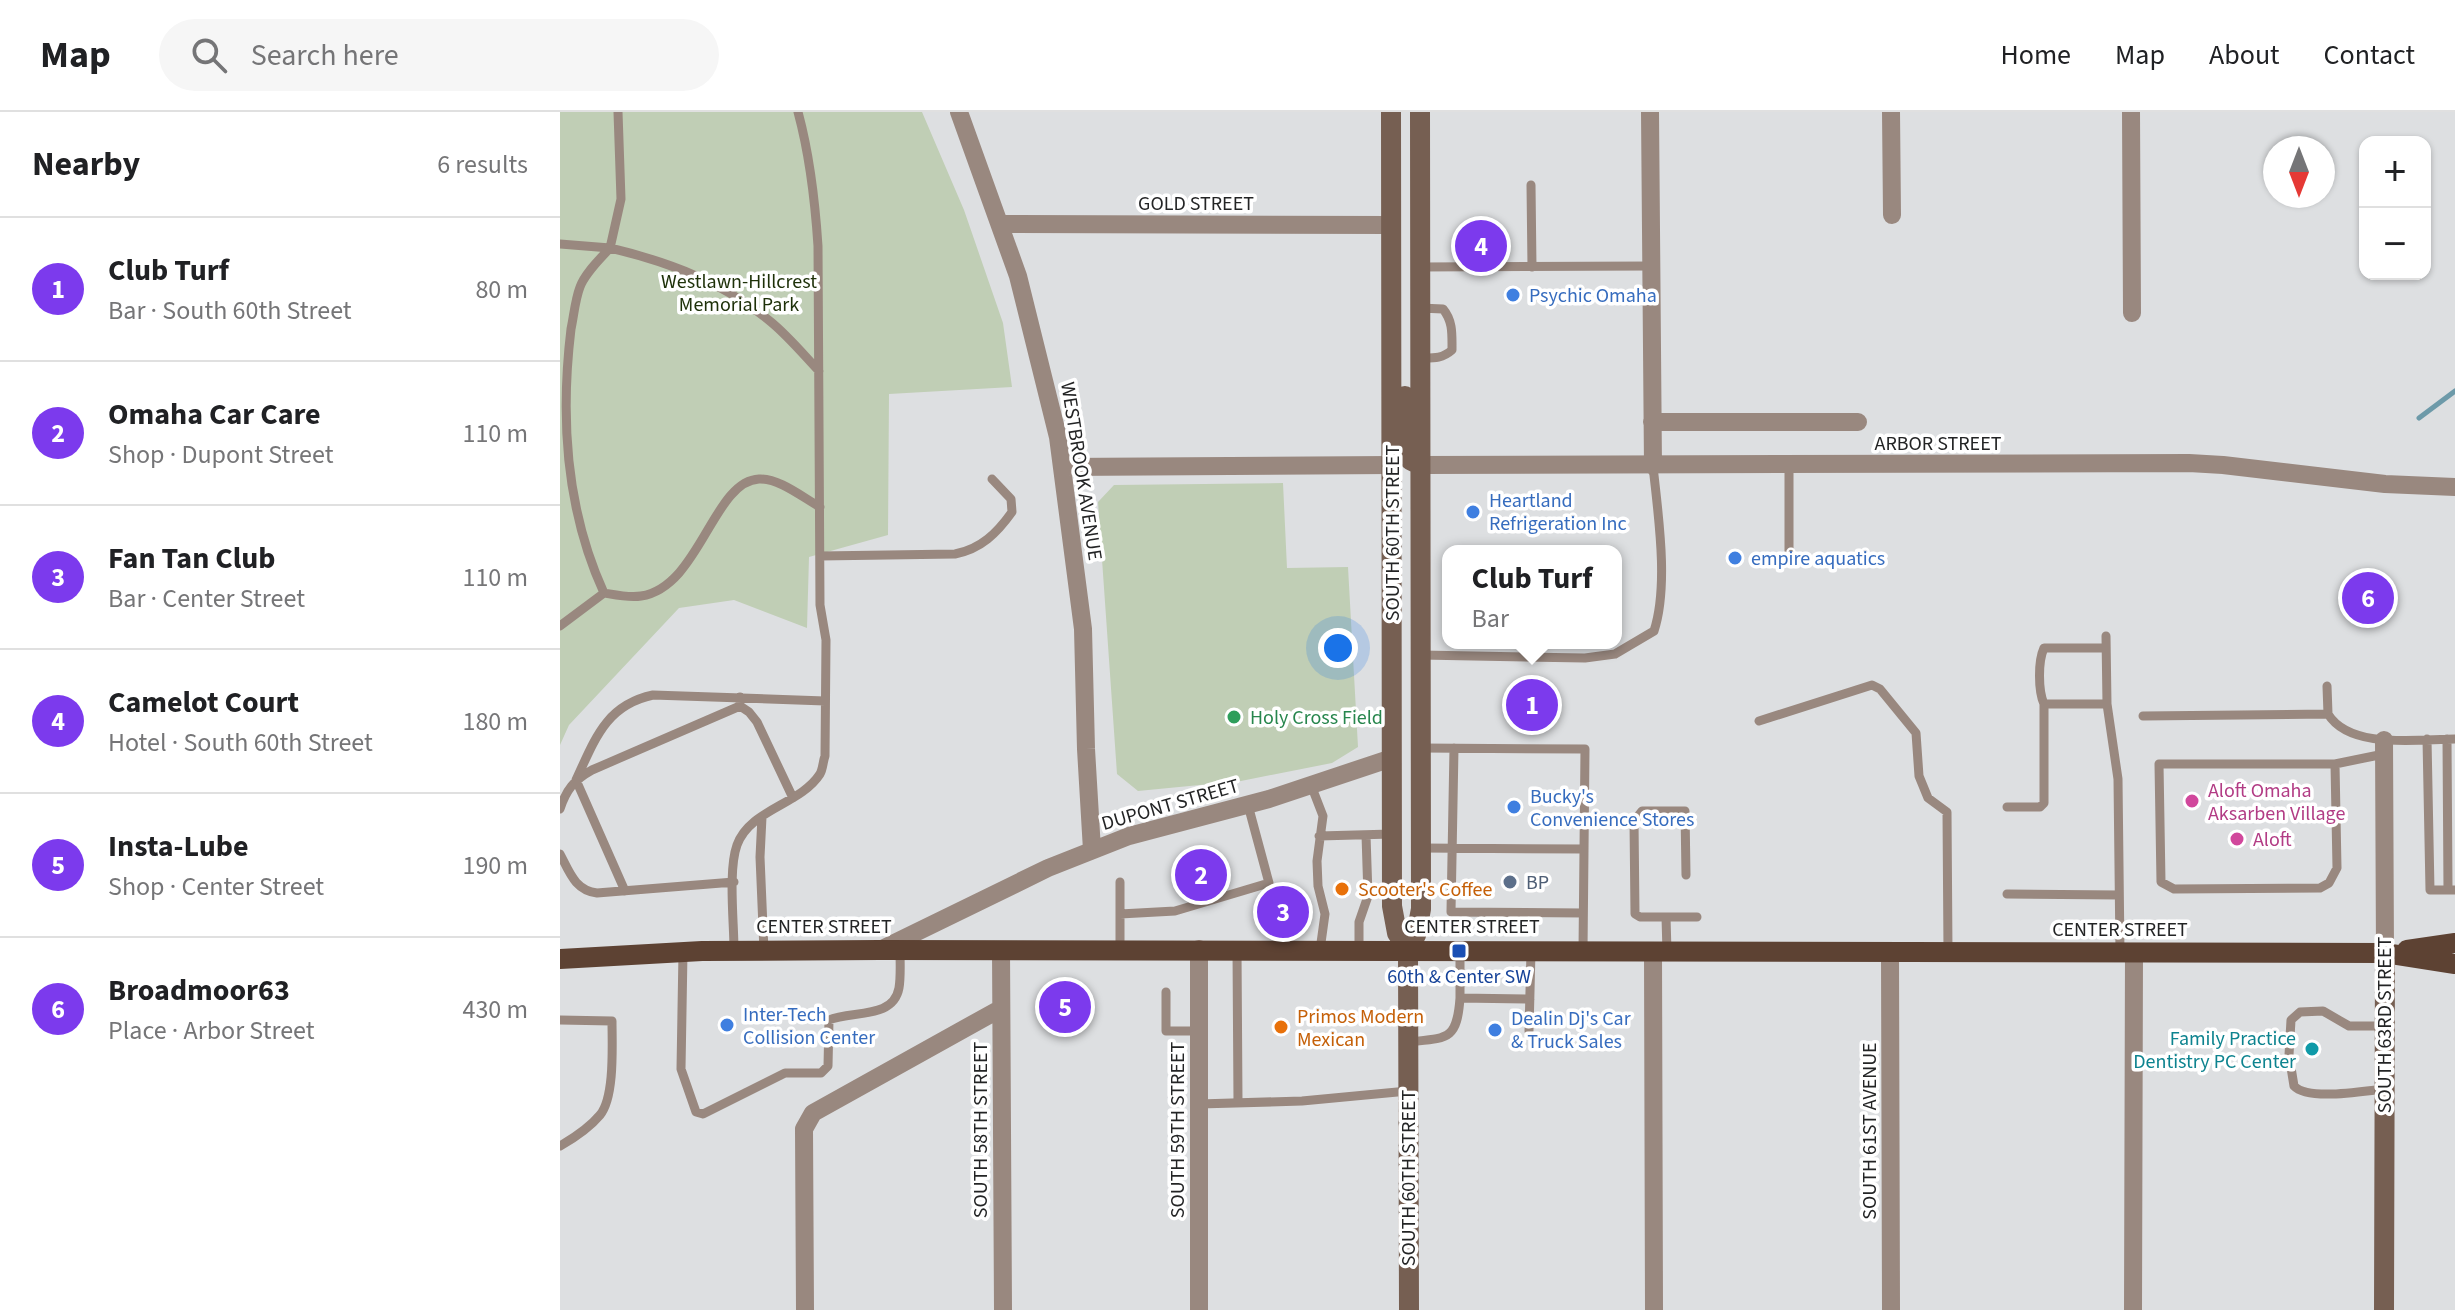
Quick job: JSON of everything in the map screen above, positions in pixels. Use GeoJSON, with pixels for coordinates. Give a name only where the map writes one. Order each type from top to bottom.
{"type":"FeatureCollection","features":[{"type":"Feature","properties":{"kind":"main road","name":"SOUTH 60TH STREET"},"geometry":{"type":"LineString","coordinates":[[1391,112],[1392,834],[1394,922],[1408,950]]}},
{"type":"Feature","properties":{"kind":"main road","name":"SOUTH 60TH STREET"},"geometry":{"type":"LineString","coordinates":[[1409,1310],[1408,950],[1420,922],[1421,848],[1420,112]]}},
{"type":"Feature","properties":{"kind":"main road"},"geometry":{"type":"LineString","coordinates":[[1391,348],[1404,367],[1406,453],[1410,460],[1420,465]]}},
{"type":"Feature","properties":{"kind":"main road"},"geometry":{"type":"LineString","coordinates":[[1391,465],[1400,471],[1409,492],[1410,571],[1420,591]]}},
{"type":"Feature","properties":{"kind":"main road","name":"CENTER STREET"},"geometry":{"type":"LineString","coordinates":[[560,959],[683,952],[890,950],[2385,953],[2455,943]]}},
{"type":"Feature","properties":{"kind":"main road","name":"CENTER STREET"},"geometry":{"type":"LineString","coordinates":[[2385,953],[2455,964]]}},
{"type":"Feature","properties":{"kind":"main road","name":"SOUTH 63RD STREET"},"geometry":{"type":"LineString","coordinates":[[2384,1310],[2385,953]]}},
{"type":"Feature","properties":{"kind":"street","name":"WESTBROOK AVENUE"},"geometry":{"type":"LineString","coordinates":[[959,112],[1001,224],[1037,345],[1063,467],[1083,629],[1092,850]]}},
{"type":"Feature","properties":{"kind":"street"},"geometry":{"type":"LineString","coordinates":[[1650,112],[1653,466]]}},
{"type":"Feature","properties":{"kind":"street"},"geometry":{"type":"LineString","coordinates":[[1891,112],[1892,215]]}},
{"type":"Feature","properties":{"kind":"street"},"geometry":{"type":"LineString","coordinates":[[2131,112],[2132,313]]}},
{"type":"Feature","properties":{"kind":"street","name":"GOLD STREET"},"geometry":{"type":"LineString","coordinates":[[1001,224],[1392,225]]}},
{"type":"Feature","properties":{"kind":"street"},"geometry":{"type":"LineString","coordinates":[[1652,422],[1858,422]]}},
{"type":"Feature","properties":{"kind":"street","name":"ARBOR STREET"},"geometry":{"type":"LineString","coordinates":[[1420,465],[2189,463],[2385,484],[2455,487]]}},
{"type":"Feature","properties":{"kind":"street"},"geometry":{"type":"LineString","coordinates":[[1063,467],[1391,465]]}},
{"type":"Feature","properties":{"kind":"street","name":"SOUTH 63RD STREET"},"geometry":{"type":"LineString","coordinates":[[2384,747],[2385,953]]}},
{"type":"Feature","properties":{"kind":"street","name":"DUPONT STREET"},"geometry":{"type":"LineString","coordinates":[[890,950],[1048,868],[1092,850],[1129,836],[1248,805],[1392,758]]}},
{"type":"Feature","properties":{"kind":"street","name":"SOUTH 59TH STREET"},"geometry":{"type":"LineString","coordinates":[[1199,949],[1199,1310]]}},
{"type":"Feature","properties":{"kind":"street","name":"SOUTH 58TH STREET"},"geometry":{"type":"LineString","coordinates":[[1001,950],[1003,1310]]}},
{"type":"Feature","properties":{"kind":"street"},"geometry":{"type":"LineString","coordinates":[[1654,1310],[1660,952]]}},
{"type":"Feature","properties":{"kind":"street","name":"SOUTH 61ST AVENUE"},"geometry":{"type":"LineString","coordinates":[[1890,952],[1891,1310]]}},
{"type":"Feature","properties":{"kind":"street"},"geometry":{"type":"LineString","coordinates":[[2127,953],[2133,1310]]}},
{"type":"Feature","properties":{"kind":"street"},"geometry":{"type":"LineString","coordinates":[[805,1310],[804,1129],[808,1119],[813,1113],[1000,1009]]}},
{"type":"Feature","properties":{"kind":"lane"},"geometry":{"type":"LineString","coordinates":[[604,593],[582,542],[572,501],[563,453],[561,410],[567,348],[580,285],[610,248],[621,199],[618,112]]}},
{"type":"Feature","properties":{"kind":"lane"},"geometry":{"type":"LineString","coordinates":[[734,951],[737,846],[745,830],[793,798],[820,773],[825,756],[826,640],[820,605],[815,200],[798,112]]}},
{"type":"Feature","properties":{"kind":"lane"},"geometry":{"type":"LineString","coordinates":[[1531,185],[1532,267]]}},
{"type":"Feature","properties":{"kind":"lane"},"geometry":{"type":"LineString","coordinates":[[560,244],[610,248],[671,264],[726,290],[773,324],[819,371]]}},
{"type":"Feature","properties":{"kind":"lane"},"geometry":{"type":"LineString","coordinates":[[1420,267],[1651,266]]}},
{"type":"Feature","properties":{"kind":"lane"},"geometry":{"type":"LineString","coordinates":[[1420,308],[1443,309],[1449,317],[1452,331],[1452,350],[1438,358],[1420,358]]}},
{"type":"Feature","properties":{"kind":"lane"},"geometry":{"type":"LineString","coordinates":[[1789,465],[1789,561]]}},
{"type":"Feature","properties":{"kind":"lane"},"geometry":{"type":"LineString","coordinates":[[1421,655],[1585,658],[1615,654],[1654,631],[1661,610],[1659,522],[1653,466]]}},
{"type":"Feature","properties":{"kind":"lane"},"geometry":{"type":"LineString","coordinates":[[820,556],[955,554],[969,551],[990,537],[1012,512],[1011,499],[992,479]]}},
{"type":"Feature","properties":{"kind":"lane"},"geometry":{"type":"LineString","coordinates":[[560,626],[604,593],[638,597],[651,594],[668,583],[692,556],[730,495],[748,481],[770,480],[820,507]]}},
{"type":"Feature","properties":{"kind":"lane"},"geometry":{"type":"LineString","coordinates":[[2106,636],[2107,704],[2118,779],[2119,895],[2127,953]]}},
{"type":"Feature","properties":{"kind":"lane"},"geometry":{"type":"LineString","coordinates":[[2007,807],[2040,807],[2044,803],[2041,655],[2044,648],[2106,648]]}},
{"type":"Feature","properties":{"kind":"lane"},"geometry":{"type":"LineString","coordinates":[[1759,721],[1872,685],[1880,689],[1916,733],[1919,776],[1928,798],[1947,812],[1948,952]]}},
{"type":"Feature","properties":{"kind":"lane"},"geometry":{"type":"LineString","coordinates":[[2327,686],[2328,714],[2338,726],[2384,747]]}},
{"type":"Feature","properties":{"kind":"lane"},"geometry":{"type":"LineString","coordinates":[[560,809],[564,794],[576,780],[611,715],[620,706],[635,699],[669,695],[740,702],[825,701]]}},
{"type":"Feature","properties":{"kind":"lane"},"geometry":{"type":"LineString","coordinates":[[576,780],[740,702]]}},
{"type":"Feature","properties":{"kind":"lane"},"geometry":{"type":"LineString","coordinates":[[740,702],[757,722],[793,798]]}},
{"type":"Feature","properties":{"kind":"lane"},"geometry":{"type":"LineString","coordinates":[[2044,704],[2107,704]]}},
{"type":"Feature","properties":{"kind":"lane"},"geometry":{"type":"LineString","coordinates":[[2143,716],[2328,714]]}},
{"type":"Feature","properties":{"kind":"lane"},"geometry":{"type":"LineString","coordinates":[[2335,764],[2337,868],[2329,883],[2320,888],[2174,889],[2161,882],[2159,764],[2335,764],[2384,747],[2427,739],[2451,739],[2452,890],[2430,890],[2427,739]]}},
{"type":"Feature","properties":{"kind":"lane"},"geometry":{"type":"LineString","coordinates":[[1421,748],[1585,749],[1583,951]]}},
{"type":"Feature","properties":{"kind":"lane"},"geometry":{"type":"LineString","coordinates":[[1454,748],[1451,912],[1583,913]]}},
{"type":"Feature","properties":{"kind":"lane"},"geometry":{"type":"LineString","coordinates":[[576,780],[625,891]]}},
{"type":"Feature","properties":{"kind":"lane"},"geometry":{"type":"LineString","coordinates":[[1311,785],[1323,816],[1319,836],[1318,886],[1325,914],[1320,950]]}},
{"type":"Feature","properties":{"kind":"lane"},"geometry":{"type":"LineString","coordinates":[[1120,914],[1175,911],[1269,883],[1248,805]]}},
{"type":"Feature","properties":{"kind":"lane"},"geometry":{"type":"LineString","coordinates":[[1686,875],[1685,811],[1642,811],[1634,821],[1635,914],[1640,917],[1697,917]]}},
{"type":"Feature","properties":{"kind":"lane"},"geometry":{"type":"LineString","coordinates":[[762,817],[760,857],[764,951]]}},
{"type":"Feature","properties":{"kind":"lane"},"geometry":{"type":"LineString","coordinates":[[1319,836],[1392,834]]}},
{"type":"Feature","properties":{"kind":"lane"},"geometry":{"type":"LineString","coordinates":[[1359,950],[1359,922],[1368,896],[1366,835]]}},
{"type":"Feature","properties":{"kind":"lane"},"geometry":{"type":"LineString","coordinates":[[1421,848],[1584,849]]}},
{"type":"Feature","properties":{"kind":"lane"},"geometry":{"type":"LineString","coordinates":[[560,854],[576,885],[586,891],[734,882]]}},
{"type":"Feature","properties":{"kind":"lane"},"geometry":{"type":"LineString","coordinates":[[1120,882],[1120,950]]}},
{"type":"Feature","properties":{"kind":"lane"},"geometry":{"type":"LineString","coordinates":[[2007,894],[2119,895]]}},
{"type":"Feature","properties":{"kind":"lane"},"geometry":{"type":"LineString","coordinates":[[1660,952],[1666,917]]}},
{"type":"Feature","properties":{"kind":"lane"},"geometry":{"type":"LineString","coordinates":[[1237,949],[1238,1102]]}},
{"type":"Feature","properties":{"kind":"lane"},"geometry":{"type":"LineString","coordinates":[[683,952],[681,1069],[696,1112],[703,1114],[785,1073],[821,1073],[828,1066],[829,1020],[878,1012],[895,999],[899,988],[890,950]]}},
{"type":"Feature","properties":{"kind":"lane"},"geometry":{"type":"LineString","coordinates":[[1408,1042],[1444,1039],[1453,1032],[1458,1021],[1460,998],[1460,950]]}},
{"type":"Feature","properties":{"kind":"lane"},"geometry":{"type":"LineString","coordinates":[[1529,1031],[1531,951]]}},
{"type":"Feature","properties":{"kind":"lane"},"geometry":{"type":"LineString","coordinates":[[1166,992],[1166,1031],[1199,1031]]}},
{"type":"Feature","properties":{"kind":"lane"},"geometry":{"type":"LineString","coordinates":[[1460,998],[1530,999]]}},
{"type":"Feature","properties":{"kind":"lane"},"geometry":{"type":"LineString","coordinates":[[2384,1026],[2356,1027],[2326,1012],[2302,1012],[2295,1014],[2291,1020],[2289,1043],[2291,1074],[2298,1090],[2317,1094],[2384,1089]]}},
{"type":"Feature","properties":{"kind":"lane"},"geometry":{"type":"LineString","coordinates":[[560,1020],[612,1021],[613,1058],[602,1113],[560,1146]]}},
{"type":"Feature","properties":{"kind":"lane"},"geometry":{"type":"LineString","coordinates":[[1199,1104],[1332,1099],[1408,1091]]}},
{"type":"Feature","properties":{"kind":"green space","name":"Westlawn-Hillcrest Memorial Park"},"geometry":{"type":"Polygon","coordinates":[[[560,112],[922,112],[964,210],[1003,323],[1012,387],[889,394],[888,535],[809,557],[807,628],[734,600],[679,608],[569,725],[560,745],[560,112]]]}},
{"type":"Feature","properties":{"kind":"green space"},"geometry":{"type":"Polygon","coordinates":[[[1283,483],[1287,568],[1348,567],[1358,747],[1332,763],[1241,781],[1138,791],[1117,774],[1098,502],[1114,485],[1283,483]]]}},
{"type":"Feature","properties":{"kind":"waterway"},"geometry":{"type":"LineString","coordinates":[[2419,418],[2455,391]]}},
{"type":"Feature","properties":{"kind":"place","name":"Camelot Court"},"geometry":{"type":"Point","coordinates":[1481,246]}},
{"type":"Feature","properties":{"kind":"place","name":"Psychic Omaha"},"geometry":{"type":"Point","coordinates":[1513,295]}},
{"type":"Feature","properties":{"kind":"place","name":"Heartland Refrigeration Inc"},"geometry":{"type":"Point","coordinates":[1473,512]}},
{"type":"Feature","properties":{"kind":"place","name":"empire aquatics"},"geometry":{"type":"Point","coordinates":[1735,558]}},
{"type":"Feature","properties":{"kind":"place","name":"Broadmoor63"},"geometry":{"type":"Point","coordinates":[2368,598]}},
{"type":"Feature","properties":{"kind":"place","name":"Club Turf"},"geometry":{"type":"Point","coordinates":[1532,705]}},
{"type":"Feature","properties":{"kind":"place","name":"Holy Cross Field"},"geometry":{"type":"Point","coordinates":[1234,717]}},
{"type":"Feature","properties":{"kind":"place","name":"Aloft Omaha Aksarben Village"},"geometry":{"type":"Point","coordinates":[2192,801]}},
{"type":"Feature","properties":{"kind":"place","name":"Bucky's Convenience Stores"},"geometry":{"type":"Point","coordinates":[1514,807]}},
{"type":"Feature","properties":{"kind":"place","name":"Aloft"},"geometry":{"type":"Point","coordinates":[2237,839]}},
{"type":"Feature","properties":{"kind":"place","name":"Omaha Car Care"},"geometry":{"type":"Point","coordinates":[1201,875]}},
{"type":"Feature","properties":{"kind":"place","name":"BP"},"geometry":{"type":"Point","coordinates":[1510,882]}},
{"type":"Feature","properties":{"kind":"place","name":"Scooter's Coffee"},"geometry":{"type":"Point","coordinates":[1342,889]}},
{"type":"Feature","properties":{"kind":"place","name":"Fan Tan Club"},"geometry":{"type":"Point","coordinates":[1283,912]}},
{"type":"Feature","properties":{"kind":"place","name":"60th & Center SW"},"geometry":{"type":"Point","coordinates":[1459,951]}},
{"type":"Feature","properties":{"kind":"place","name":"Insta-Lube"},"geometry":{"type":"Point","coordinates":[1065,1007]}},
{"type":"Feature","properties":{"kind":"place","name":"Inter-Tech Collision Center"},"geometry":{"type":"Point","coordinates":[727,1025]}},
{"type":"Feature","properties":{"kind":"place","name":"Primos Modern Mexican"},"geometry":{"type":"Point","coordinates":[1281,1027]}},
{"type":"Feature","properties":{"kind":"place","name":"Dealin Dj's Car & Truck Sales"},"geometry":{"type":"Point","coordinates":[1495,1030]}},
{"type":"Feature","properties":{"kind":"place","name":"Family Practice Dentistry PC Center"},"geometry":{"type":"Point","coordinates":[2312,1049]}}]}
